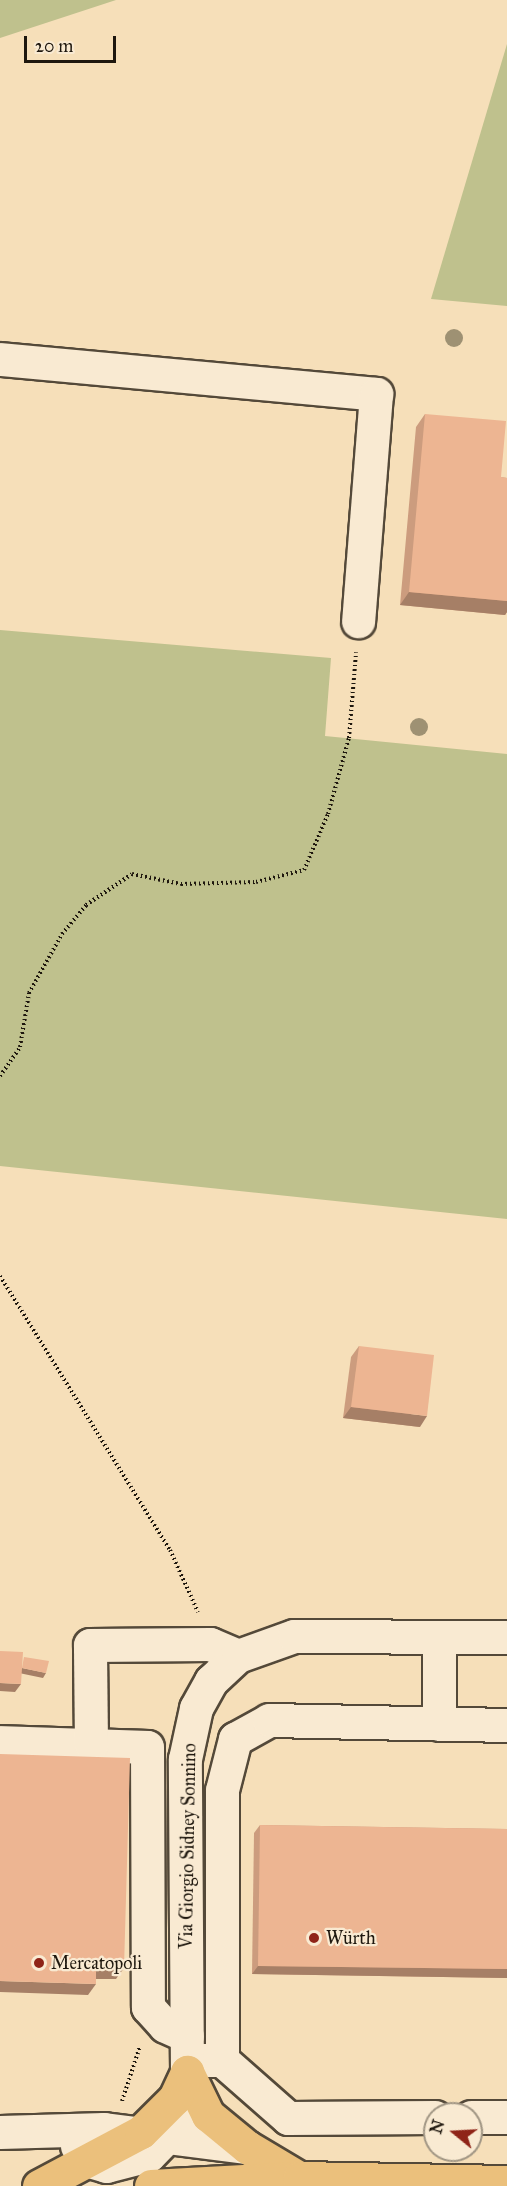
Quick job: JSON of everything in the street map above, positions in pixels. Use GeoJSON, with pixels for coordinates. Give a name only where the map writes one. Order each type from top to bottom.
{"type":"FeatureCollection","features":[{"type":"Feature","properties":{"kind":"main road"},"geometry":{"type":"LineString","coordinates":[[39,2186],[89,2161],[156,2134],[175,2098],[188,2064]]}},
{"type":"Feature","properties":{"kind":"main road"},"geometry":{"type":"LineString","coordinates":[[188,2064],[208,2115],[246,2147],[299,2178]]}},
{"type":"Feature","properties":{"kind":"main road"},"geometry":{"type":"LineString","coordinates":[[151,2186],[299,2178],[507,2182]]}},
{"type":"Feature","properties":{"kind":"street"},"geometry":{"type":"LineString","coordinates":[[0,359],[376,394],[358,621]]}},
{"type":"Feature","properties":{"kind":"street","name":"Via Giorgio Sidney Sonnino"},"geometry":{"type":"LineString","coordinates":[[188,2064],[185,1759],[196,1708],[224,1650],[294,1636],[507,1637]]}},
{"type":"Feature","properties":{"kind":"street"},"geometry":{"type":"LineString","coordinates":[[439,1637],[439,1724]]}},
{"type":"Feature","properties":{"kind":"street"},"geometry":{"type":"LineString","coordinates":[[90,1745],[90,1645],[224,1650]]}},
{"type":"Feature","properties":{"kind":"street"},"geometry":{"type":"LineString","coordinates":[[222,2060],[222,1790],[235,1739],[269,1720],[507,1725]]}},
{"type":"Feature","properties":{"kind":"street"},"geometry":{"type":"LineString","coordinates":[[0,1742],[147,1747],[148,2007],[165,2026],[188,2064],[222,2060],[288,2118],[423,2117]]}},
{"type":"Feature","properties":{"kind":"street"},"geometry":{"type":"LineString","coordinates":[[483,2117],[507,2117]]}},
{"type":"Feature","properties":{"kind":"street"},"geometry":{"type":"LineString","coordinates":[[64,2127],[89,2161]]}},
{"type":"Feature","properties":{"kind":"street"},"geometry":{"type":"LineString","coordinates":[[0,2132],[36,2133],[64,2127],[156,2134],[246,2147]]}},
{"type":"Feature","properties":{"kind":"path"},"geometry":{"type":"LineString","coordinates":[[0,1076],[20,1047],[29,993],[62,934],[96,898],[132,874],[181,884],[256,882],[304,870],[328,814],[349,738],[358,621]]}},
{"type":"Feature","properties":{"kind":"path"},"geometry":{"type":"LineString","coordinates":[[0,1276],[170,1550],[224,1650]]}},
{"type":"Feature","properties":{"kind":"path"},"geometry":{"type":"LineString","coordinates":[[122,2101],[148,2007]]}},
{"type":"Feature","properties":{"kind":"green space"},"geometry":{"type":"Polygon","coordinates":[[[0,0],[116,0],[0,38],[0,0]]]}},
{"type":"Feature","properties":{"kind":"green space"},"geometry":{"type":"Polygon","coordinates":[[[507,44],[507,306],[431,299],[507,44]]]}},
{"type":"Feature","properties":{"kind":"green space"},"geometry":{"type":"Polygon","coordinates":[[[0,630],[331,658],[325,736],[507,754],[507,1219],[0,1166],[0,630]]]}},
{"type":"Feature","properties":{"kind":"building"},"geometry":{"type":"Polygon","coordinates":[[[425,414],[506,421],[501,477],[507,478],[507,601],[409,592],[425,414]]]}},
{"type":"Feature","properties":{"kind":"building"},"geometry":{"type":"Polygon","coordinates":[[[359,1346],[434,1355],[427,1416],[351,1407],[359,1346]]]}},
{"type":"Feature","properties":{"kind":"building"},"geometry":{"type":"Polygon","coordinates":[[[0,1651],[23,1652],[21,1684],[0,1683],[0,1651]]]}},
{"type":"Feature","properties":{"kind":"building"},"geometry":{"type":"Polygon","coordinates":[[[24,1657],[49,1661],[46,1673],[22,1668],[24,1657]]]}},
{"type":"Feature","properties":{"kind":"building"},"geometry":{"type":"Polygon","coordinates":[[[0,1754],[130,1758],[124,1968],[96,1968],[96,1984],[0,1981],[0,1754]]]}},
{"type":"Feature","properties":{"kind":"building"},"geometry":{"type":"Polygon","coordinates":[[[260,1825],[507,1829],[507,1969],[258,1966],[260,1825]]]}},
{"type":"Feature","properties":{"kind":"place","name":"Würth"},"geometry":{"type":"Point","coordinates":[314,1938]}},
{"type":"Feature","properties":{"kind":"place","name":"Mercatopoli"},"geometry":{"type":"Point","coordinates":[39,1963]}}]}
